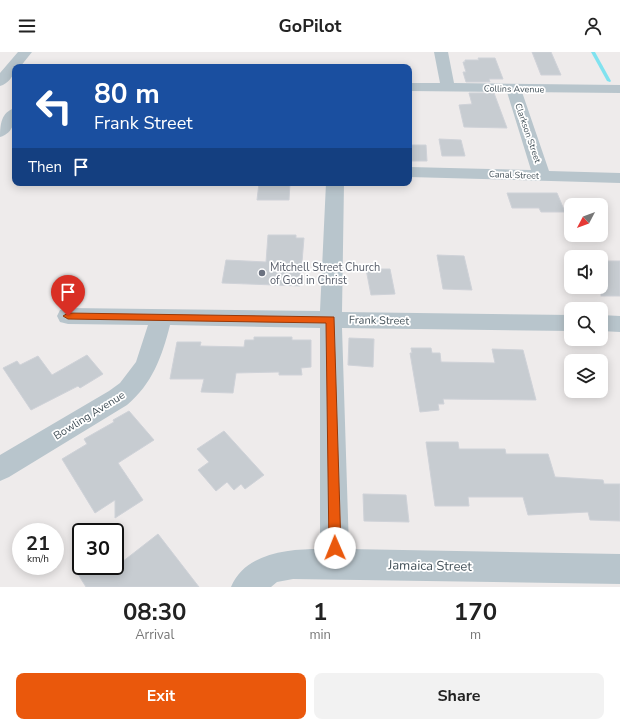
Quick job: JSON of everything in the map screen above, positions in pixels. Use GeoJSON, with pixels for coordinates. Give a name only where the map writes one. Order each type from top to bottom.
{"type":"FeatureCollection","features":[{"type":"Feature","properties":{"kind":"street"},"geometry":{"type":"LineString","coordinates":[[15,64],[25,52]]}},
{"type":"Feature","properties":{"kind":"street"},"geometry":{"type":"LineString","coordinates":[[441,52],[448,88]]}},
{"type":"Feature","properties":{"kind":"street"},"geometry":{"type":"LineString","coordinates":[[0,82],[12,68]]}},
{"type":"Feature","properties":{"kind":"street"},"geometry":{"type":"LineString","coordinates":[[0,82],[12,83]]}},
{"type":"Feature","properties":{"kind":"street","name":"Collins Avenue"},"geometry":{"type":"LineString","coordinates":[[412,87],[620,89]]}},
{"type":"Feature","properties":{"kind":"street","name":"Clarkson Street"},"geometry":{"type":"LineString","coordinates":[[513,89],[542,176]]}},
{"type":"Feature","properties":{"kind":"street"},"geometry":{"type":"LineString","coordinates":[[0,132],[12,117]]}},
{"type":"Feature","properties":{"kind":"street","name":"Canal Street"},"geometry":{"type":"LineString","coordinates":[[412,172],[620,178]]}},
{"type":"Feature","properties":{"kind":"street"},"geometry":{"type":"LineString","coordinates":[[335,186],[331,320],[335,564]]}},
{"type":"Feature","properties":{"kind":"street","name":"Frank Street"},"geometry":{"type":"LineString","coordinates":[[68,316],[564,323]]}},
{"type":"Feature","properties":{"kind":"street","name":"Bowling Avenue"},"geometry":{"type":"LineString","coordinates":[[0,468],[118,398],[132,388],[150,359],[161,317]]}},
{"type":"Feature","properties":{"kind":"street"},"geometry":{"type":"LineString","coordinates":[[608,323],[620,324]]}},
{"type":"Feature","properties":{"kind":"street","name":"Jamaica Street"},"geometry":{"type":"LineString","coordinates":[[246,587],[270,569],[294,564],[620,569]]}},
{"type":"Feature","properties":{"kind":"building"},"geometry":{"type":"Polygon","coordinates":[[[532,52],[551,52],[561,75],[541,75],[532,52]]]}},
{"type":"Feature","properties":{"kind":"building"},"geometry":{"type":"Polygon","coordinates":[[[478,58],[495,58],[503,79],[489,79],[490,82],[466,82],[463,72],[466,72],[463,62],[465,62],[465,60],[479,60],[478,58]]]}},
{"type":"Feature","properties":{"kind":"building"},"geometry":{"type":"Polygon","coordinates":[[[469,93],[494,93],[507,128],[464,127],[459,105],[472,104],[469,93]]]}},
{"type":"Feature","properties":{"kind":"building"},"geometry":{"type":"Polygon","coordinates":[[[439,139],[461,140],[465,156],[442,156],[439,139]]]}},
{"type":"Feature","properties":{"kind":"building"},"geometry":{"type":"Polygon","coordinates":[[[412,145],[426,145],[427,161],[412,161],[412,145]]]}},
{"type":"Feature","properties":{"kind":"building"},"geometry":{"type":"Polygon","coordinates":[[[259,186],[290,186],[289,200],[257,200],[259,186]]]}},
{"type":"Feature","properties":{"kind":"building"},"geometry":{"type":"Polygon","coordinates":[[[507,193],[557,193],[564,212],[541,212],[539,208],[512,208],[507,193]]]}},
{"type":"Feature","properties":{"kind":"building","name":"Mitchell Street Church of God in Christ"},"geometry":{"type":"Polygon","coordinates":[[[268,235],[296,235],[296,238],[304,238],[300,286],[222,283],[226,260],[266,262],[268,235]]]}},
{"type":"Feature","properties":{"kind":"building"},"geometry":{"type":"Polygon","coordinates":[[[437,255],[464,256],[472,290],[443,289],[437,255]]]}},
{"type":"Feature","properties":{"kind":"building"},"geometry":{"type":"Polygon","coordinates":[[[608,261],[620,261],[620,296],[601,296],[601,294],[608,294],[608,261]]]}},
{"type":"Feature","properties":{"kind":"building"},"geometry":{"type":"Polygon","coordinates":[[[366,269],[390,269],[395,294],[371,295],[366,269]]]}},
{"type":"Feature","properties":{"kind":"building"},"geometry":{"type":"Polygon","coordinates":[[[254,337],[292,337],[292,340],[311,340],[311,367],[301,368],[302,375],[279,375],[279,372],[236,373],[233,393],[201,392],[204,379],[170,379],[177,342],[201,342],[200,346],[244,347],[245,340],[254,340],[254,337]]]}},
{"type":"Feature","properties":{"kind":"building"},"geometry":{"type":"Polygon","coordinates":[[[349,338],[374,339],[373,367],[348,365],[349,338]]]}},
{"type":"Feature","properties":{"kind":"building"},"geometry":{"type":"Polygon","coordinates":[[[411,348],[431,348],[432,353],[440,353],[441,362],[495,363],[492,349],[523,350],[536,400],[443,399],[444,404],[438,404],[439,410],[420,412],[410,353],[412,353],[411,348]]]}},
{"type":"Feature","properties":{"kind":"building"},"geometry":{"type":"Polygon","coordinates":[[[87,355],[103,374],[80,388],[78,386],[31,410],[3,368],[17,361],[20,365],[38,356],[52,375],[87,355]]]}},
{"type":"Feature","properties":{"kind":"building"},"geometry":{"type":"Polygon","coordinates":[[[129,411],[154,440],[118,463],[143,500],[115,518],[115,500],[95,513],[62,459],[87,444],[84,439],[114,422],[113,420],[129,411]]]}},
{"type":"Feature","properties":{"kind":"building"},"geometry":{"type":"Polygon","coordinates":[[[224,431],[264,475],[245,489],[241,484],[234,490],[227,482],[216,491],[198,470],[209,462],[197,449],[224,431]]]}},
{"type":"Feature","properties":{"kind":"building"},"geometry":{"type":"Polygon","coordinates":[[[426,442],[458,442],[459,449],[505,449],[506,454],[548,454],[555,477],[603,480],[604,484],[620,484],[620,521],[590,520],[588,512],[528,515],[523,497],[468,497],[469,506],[435,506],[426,442]]]}},
{"type":"Feature","properties":{"kind":"building"},"geometry":{"type":"Polygon","coordinates":[[[363,494],[406,495],[409,522],[364,521],[363,494]]]}},
{"type":"Feature","properties":{"kind":"building"},"geometry":{"type":"Polygon","coordinates":[[[158,534],[199,587],[86,587],[79,575],[124,575],[124,561],[158,534]]]}},
{"type":"Feature","properties":{"kind":"waterway"},"geometry":{"type":"LineString","coordinates":[[593,52],[609,81]]}},
{"type":"Feature","properties":{"kind":"place","name":"Mitchell Street Church of God in Christ"},"geometry":{"type":"Point","coordinates":[262,273]}},
{"type":"Feature","properties":{"kind":"route"},"geometry":{"type":"LineString","coordinates":[[68,316],[331,320],[335,548]]}}]}
